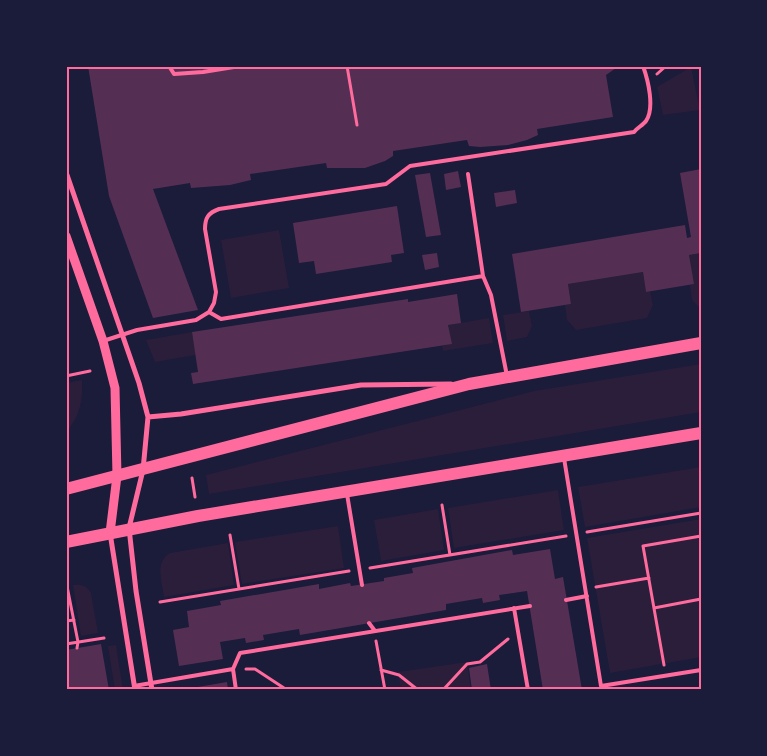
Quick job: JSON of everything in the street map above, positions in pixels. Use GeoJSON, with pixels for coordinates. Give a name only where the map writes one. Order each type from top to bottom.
{"type":"FeatureCollection","features":[{"type":"Feature","properties":{"kind":"main road"},"geometry":{"type":"LineString","coordinates":[[66,490],[469,384],[701,343]]}},
{"type":"Feature","properties":{"kind":"main road"},"geometry":{"type":"LineString","coordinates":[[66,542],[129,528],[701,433]]}},
{"type":"Feature","properties":{"kind":"street"},"geometry":{"type":"LineString","coordinates":[[66,172],[69,188],[140,383],[148,417],[143,470],[129,528],[136,591],[152,690]]}},
{"type":"Feature","properties":{"kind":"street"},"geometry":{"type":"LineString","coordinates":[[66,236],[103,341],[115,388],[118,476],[110,533],[134,688]]}},
{"type":"Feature","properties":{"kind":"street"},"geometry":{"type":"LineString","coordinates":[[148,417],[181,414],[361,385],[469,384]]}},
{"type":"Feature","properties":{"kind":"lane"},"geometry":{"type":"LineString","coordinates":[[169,66],[174,74],[203,72],[240,66]]}},
{"type":"Feature","properties":{"kind":"lane"},"geometry":{"type":"LineString","coordinates":[[103,341],[123,334],[196,320],[209,312],[214,303],[216,292],[205,229],[205,220],[210,213],[219,209],[386,184],[410,166],[634,132],[646,121],[650,109],[649,81],[644,66]]}},
{"type":"Feature","properties":{"kind":"lane"},"geometry":{"type":"LineString","coordinates":[[468,174],[483,276],[491,295],[507,376]]}},
{"type":"Feature","properties":{"kind":"lane"},"geometry":{"type":"LineString","coordinates":[[209,312],[221,318],[483,276]]}},
{"type":"Feature","properties":{"kind":"lane"},"geometry":{"type":"LineString","coordinates":[[564,456],[601,686],[701,670]]}},
{"type":"Feature","properties":{"kind":"lane"},"geometry":{"type":"LineString","coordinates":[[347,491],[362,585]]}},
{"type":"Feature","properties":{"kind":"lane"},"geometry":{"type":"LineString","coordinates":[[566,600],[587,596]]}},
{"type":"Feature","properties":{"kind":"lane"},"geometry":{"type":"LineString","coordinates":[[236,690],[233,669],[240,653],[530,606]]}},
{"type":"Feature","properties":{"kind":"lane"},"geometry":{"type":"LineString","coordinates":[[514,608],[528,690]]}},
{"type":"Feature","properties":{"kind":"lane"},"geometry":{"type":"LineString","coordinates":[[369,623],[375,631]]}},
{"type":"Feature","properties":{"kind":"lane"},"geometry":{"type":"LineString","coordinates":[[134,688],[151,683],[233,669]]}},
{"type":"Feature","properties":{"kind":"path"},"geometry":{"type":"LineString","coordinates":[[347,66],[357,125]]}},
{"type":"Feature","properties":{"kind":"path"},"geometry":{"type":"LineString","coordinates":[[66,376],[90,371]]}},
{"type":"Feature","properties":{"kind":"path"},"geometry":{"type":"LineString","coordinates":[[192,478],[195,497]]}},
{"type":"Feature","properties":{"kind":"path"},"geometry":{"type":"LineString","coordinates":[[442,505],[450,555]]}},
{"type":"Feature","properties":{"kind":"path"},"geometry":{"type":"LineString","coordinates":[[160,602],[701,513]]}},
{"type":"Feature","properties":{"kind":"path"},"geometry":{"type":"LineString","coordinates":[[230,535],[239,589]]}},
{"type":"Feature","properties":{"kind":"path"},"geometry":{"type":"LineString","coordinates":[[666,676],[643,546],[701,536]]}},
{"type":"Feature","properties":{"kind":"path"},"geometry":{"type":"LineString","coordinates":[[585,589],[649,578]]}},
{"type":"Feature","properties":{"kind":"path"},"geometry":{"type":"LineString","coordinates":[[66,581],[78,642],[77,648]]}},
{"type":"Feature","properties":{"kind":"path"},"geometry":{"type":"LineString","coordinates":[[654,608],[701,599]]}},
{"type":"Feature","properties":{"kind":"path"},"geometry":{"type":"LineString","coordinates":[[66,621],[74,620]]}},
{"type":"Feature","properties":{"kind":"path"},"geometry":{"type":"LineString","coordinates":[[443,690],[467,664],[480,662],[518,630]]}},
{"type":"Feature","properties":{"kind":"path"},"geometry":{"type":"LineString","coordinates":[[375,631],[384,690]]}},
{"type":"Feature","properties":{"kind":"path"},"geometry":{"type":"LineString","coordinates":[[66,644],[104,638]]}},
{"type":"Feature","properties":{"kind":"path"},"geometry":{"type":"LineString","coordinates":[[255,669],[287,690]]}},
{"type":"Feature","properties":{"kind":"path"},"geometry":{"type":"LineString","coordinates":[[381,670],[399,675],[418,690]]}},
{"type":"Feature","properties":{"kind":"shaded area"},"geometry":{"type":"Polygon","coordinates":[[[691,67],[700,110],[663,115],[657,87],[691,67]]]}},
{"type":"Feature","properties":{"kind":"shaded area"},"geometry":{"type":"Polygon","coordinates":[[[279,230],[289,288],[231,298],[221,240],[279,230]]]}},
{"type":"Feature","properties":{"kind":"shaded area"},"geometry":{"type":"Polygon","coordinates":[[[701,253],[701,309],[692,300],[690,285],[693,284],[689,255],[701,253]]]}},
{"type":"Feature","properties":{"kind":"shaded area"},"geometry":{"type":"Polygon","coordinates":[[[643,272],[646,292],[650,291],[653,305],[647,318],[576,330],[567,320],[565,305],[571,304],[568,284],[643,272]]]}},
{"type":"Feature","properties":{"kind":"shaded area"},"geometry":{"type":"Polygon","coordinates":[[[529,311],[532,326],[527,337],[507,341],[503,315],[529,311]]]}},
{"type":"Feature","properties":{"kind":"shaded area"},"geometry":{"type":"Polygon","coordinates":[[[489,318],[493,343],[443,351],[442,346],[451,344],[448,325],[489,318]]]}},
{"type":"Feature","properties":{"kind":"shaded area"},"geometry":{"type":"Polygon","coordinates":[[[192,332],[196,355],[155,362],[146,340],[192,332]]]}},
{"type":"Feature","properties":{"kind":"shaded area"},"geometry":{"type":"Polygon","coordinates":[[[701,364],[701,412],[209,494],[206,475],[534,391],[701,364]]]}},
{"type":"Feature","properties":{"kind":"shaded area"},"geometry":{"type":"Polygon","coordinates":[[[82,380],[80,408],[75,420],[66,432],[66,383],[82,380]]]}},
{"type":"Feature","properties":{"kind":"shaded area"},"geometry":{"type":"Polygon","coordinates":[[[701,467],[701,507],[585,527],[578,487],[701,467]]]}},
{"type":"Feature","properties":{"kind":"shaded area"},"geometry":{"type":"Polygon","coordinates":[[[558,490],[564,530],[454,548],[448,508],[558,490]]]}},
{"type":"Feature","properties":{"kind":"shaded area"},"geometry":{"type":"Polygon","coordinates":[[[438,509],[444,550],[381,561],[374,520],[438,509]]]}},
{"type":"Feature","properties":{"kind":"shaded area"},"geometry":{"type":"Polygon","coordinates":[[[701,519],[701,657],[610,673],[587,538],[701,519]]]}},
{"type":"Feature","properties":{"kind":"shaded area"},"geometry":{"type":"Polygon","coordinates":[[[338,526],[344,568],[242,584],[235,542],[338,526]]]}},
{"type":"Feature","properties":{"kind":"shaded area"},"geometry":{"type":"Polygon","coordinates":[[[228,543],[234,585],[164,597],[160,573],[165,557],[170,553],[228,543]]]}},
{"type":"Feature","properties":{"kind":"shaded area"},"geometry":{"type":"Polygon","coordinates":[[[73,585],[84,586],[91,593],[98,633],[81,636],[73,585]]]}},
{"type":"Feature","properties":{"kind":"shaded area"},"geometry":{"type":"Polygon","coordinates":[[[116,645],[123,690],[115,690],[108,646],[116,645]]]}},
{"type":"Feature","properties":{"kind":"shaded area"},"geometry":{"type":"Polygon","coordinates":[[[467,662],[471,690],[401,690],[398,672],[467,662]]]}},
{"type":"Feature","properties":{"kind":"building"},"geometry":{"type":"Polygon","coordinates":[[[88,66],[619,66],[606,75],[613,117],[537,129],[538,135],[527,140],[508,145],[480,147],[469,146],[467,140],[393,151],[393,156],[385,161],[365,168],[327,168],[326,163],[250,174],[251,180],[230,185],[191,188],[190,183],[153,189],[198,310],[153,318],[109,196],[88,66]]]}},
{"type":"Feature","properties":{"kind":"building"},"geometry":{"type":"Polygon","coordinates":[[[701,169],[701,253],[689,255],[694,284],[646,292],[643,272],[568,284],[571,304],[521,312],[512,254],[685,225],[687,238],[691,237],[680,173],[701,169]]]}},
{"type":"Feature","properties":{"kind":"building"},"geometry":{"type":"Polygon","coordinates":[[[458,171],[461,187],[446,190],[444,174],[458,171]]]}},
{"type":"Feature","properties":{"kind":"building"},"geometry":{"type":"Polygon","coordinates":[[[430,173],[441,235],[426,237],[415,175],[430,173]]]}},
{"type":"Feature","properties":{"kind":"building"},"geometry":{"type":"Polygon","coordinates":[[[515,190],[517,203],[496,207],[494,193],[515,190]]]}},
{"type":"Feature","properties":{"kind":"building"},"geometry":{"type":"Polygon","coordinates":[[[397,206],[404,253],[391,255],[392,262],[316,274],[314,261],[299,263],[293,223],[397,206]]]}},
{"type":"Feature","properties":{"kind":"building"},"geometry":{"type":"Polygon","coordinates":[[[437,253],[439,267],[425,270],[422,255],[437,253]]]}},
{"type":"Feature","properties":{"kind":"building"},"geometry":{"type":"Polygon","coordinates":[[[457,294],[461,323],[448,325],[452,344],[193,384],[191,373],[198,372],[192,332],[408,299],[408,302],[457,294]]]}},
{"type":"Feature","properties":{"kind":"building"},"geometry":{"type":"Polygon","coordinates":[[[550,549],[555,579],[563,577],[582,690],[543,690],[527,591],[499,595],[500,600],[483,603],[482,598],[446,604],[446,610],[300,635],[299,629],[263,635],[264,640],[246,643],[245,638],[220,642],[223,659],[179,666],[173,630],[189,627],[187,611],[221,605],[220,601],[319,584],[319,589],[350,583],[351,586],[384,581],[384,578],[413,573],[412,568],[512,550],[513,555],[550,549]]]}},
{"type":"Feature","properties":{"kind":"building"},"geometry":{"type":"Polygon","coordinates":[[[101,644],[109,690],[66,690],[66,650],[101,644]]]}},
{"type":"Feature","properties":{"kind":"building"},"geometry":{"type":"Polygon","coordinates":[[[487,664],[491,690],[472,690],[469,668],[487,664]]]}},
{"type":"Feature","properties":{"kind":"building"},"geometry":{"type":"Polygon","coordinates":[[[227,682],[228,690],[186,690],[186,689],[227,682]]]}}]}
